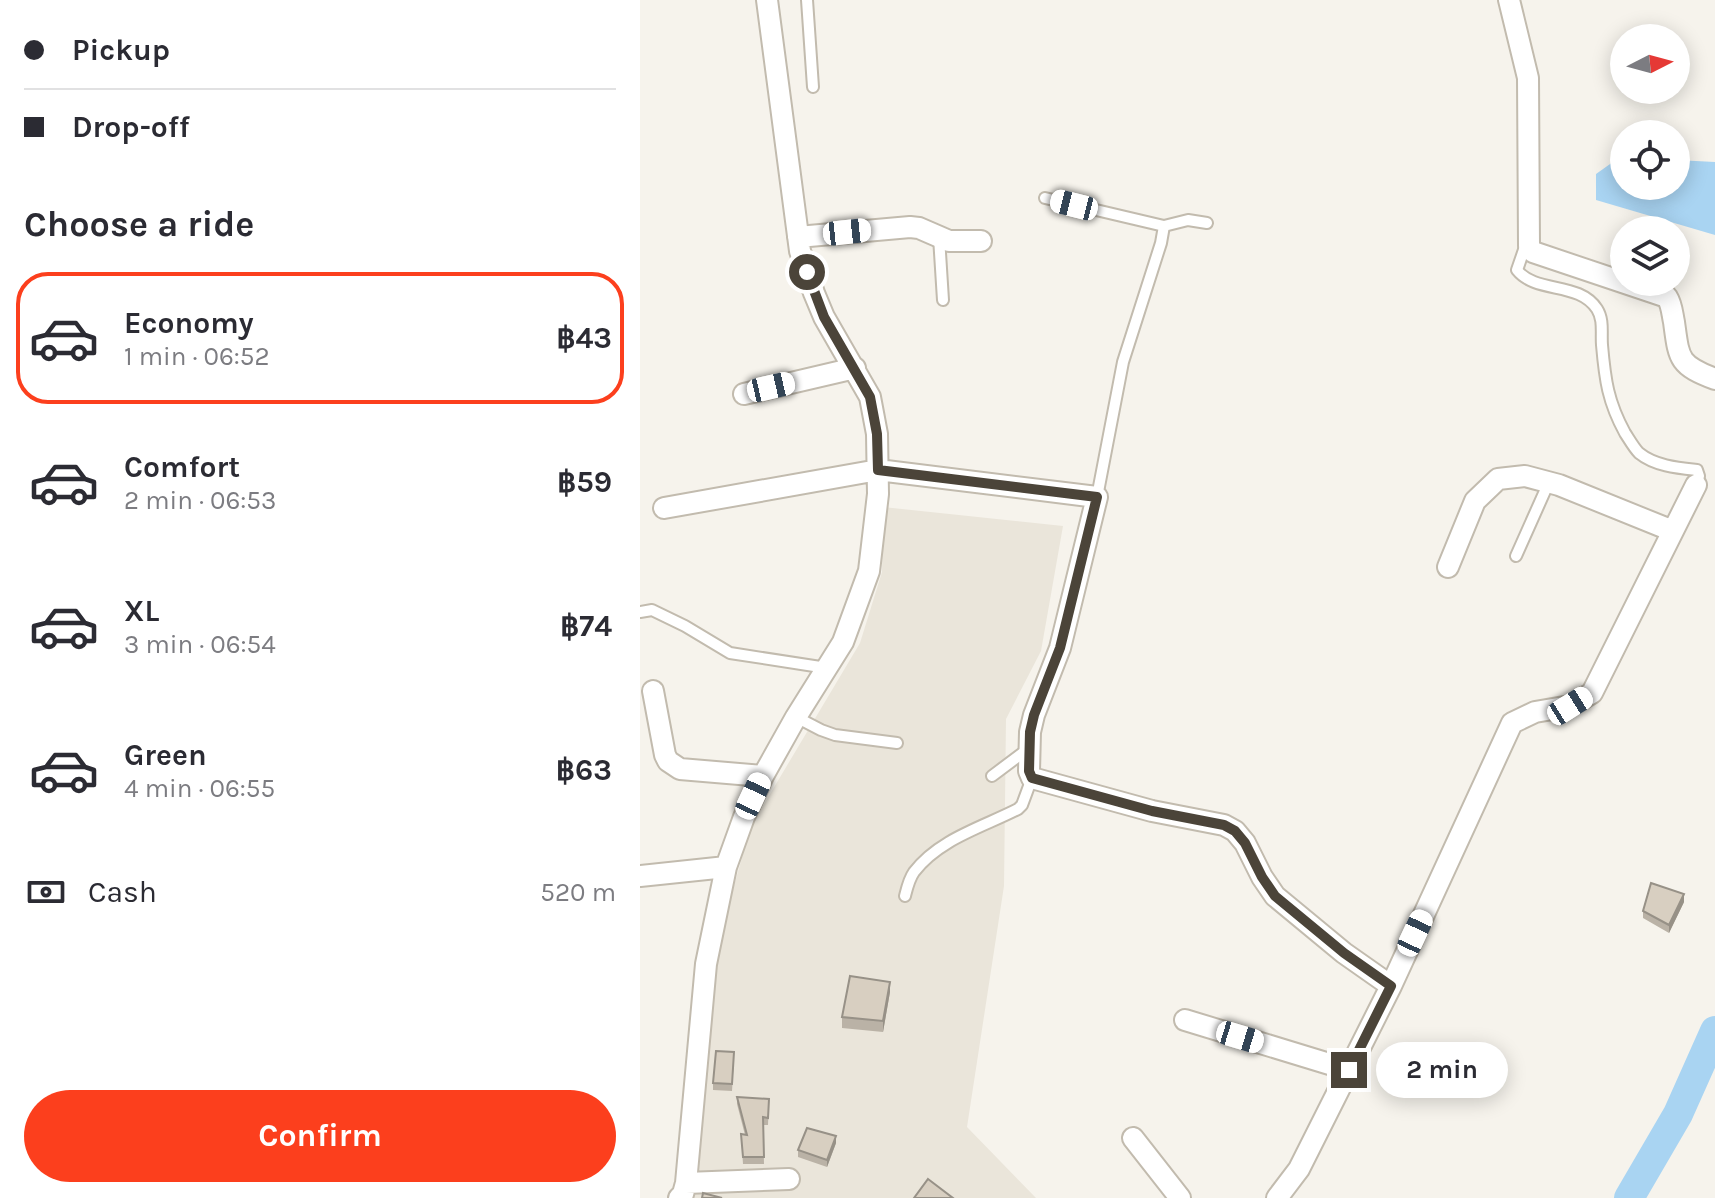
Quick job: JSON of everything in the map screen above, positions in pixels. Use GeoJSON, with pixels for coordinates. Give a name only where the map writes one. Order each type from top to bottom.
{"type":"FeatureCollection","features":[{"type":"Feature","properties":{"kind":"street"},"geometry":{"type":"LineString","coordinates":[[772,0],[800,251],[824,317],[870,397],[877,434],[878,494],[869,571],[843,642],[763,776],[726,867],[705,970],[683,1190],[789,1179]]}},
{"type":"Feature","properties":{"kind":"street"},"geometry":{"type":"LineString","coordinates":[[1509,0],[1528,78],[1530,115],[1524,249]]}},
{"type":"Feature","properties":{"kind":"street"},"geometry":{"type":"LineString","coordinates":[[798,237],[910,227],[949,241],[981,241]]}},
{"type":"Feature","properties":{"kind":"street"},"geometry":{"type":"LineString","coordinates":[[1524,249],[1529,246],[1533,252],[1667,297],[1684,364],[1715,379]]}},
{"type":"Feature","properties":{"kind":"street"},"geometry":{"type":"LineString","coordinates":[[744,394],[855,368]]}},
{"type":"Feature","properties":{"kind":"street"},"geometry":{"type":"LineString","coordinates":[[664,508],[878,470],[1097,497],[1060,648],[1030,732],[1029,771],[1032,778],[1152,811],[1224,825],[1235,831],[1275,896],[1344,953],[1391,986]]}},
{"type":"Feature","properties":{"kind":"street"},"geometry":{"type":"LineString","coordinates":[[1448,567],[1475,501],[1498,479],[1525,476],[1549,482],[1673,531]]}},
{"type":"Feature","properties":{"kind":"street"},"geometry":{"type":"LineString","coordinates":[[1277,1198],[1299,1169],[1391,986],[1512,723],[1535,712],[1570,706],[1592,693],[1696,485]]}},
{"type":"Feature","properties":{"kind":"street"},"geometry":{"type":"LineString","coordinates":[[653,691],[665,755],[672,765],[680,769],[763,776]]}},
{"type":"Feature","properties":{"kind":"street"},"geometry":{"type":"LineString","coordinates":[[640,876],[726,867]]}},
{"type":"Feature","properties":{"kind":"street"},"geometry":{"type":"LineString","coordinates":[[1185,1020],[1349,1070]]}},
{"type":"Feature","properties":{"kind":"street"},"geometry":{"type":"LineString","coordinates":[[1133,1138],[1180,1198]]}},
{"type":"Feature","properties":{"kind":"lane"},"geometry":{"type":"LineString","coordinates":[[807,0],[813,87]]}},
{"type":"Feature","properties":{"kind":"lane"},"geometry":{"type":"LineString","coordinates":[[1045,198],[1164,228],[1188,220],[1207,223]]}},
{"type":"Feature","properties":{"kind":"lane"},"geometry":{"type":"LineString","coordinates":[[1097,497],[1123,362],[1164,228]]}},
{"type":"Feature","properties":{"kind":"lane"},"geometry":{"type":"LineString","coordinates":[[939,237],[943,300]]}},
{"type":"Feature","properties":{"kind":"lane"},"geometry":{"type":"LineString","coordinates":[[1524,249],[1517,270],[1520,275],[1530,281],[1586,297],[1597,309],[1602,320],[1606,387],[1627,437],[1638,452],[1658,464],[1697,470],[1696,485]]}},
{"type":"Feature","properties":{"kind":"lane"},"geometry":{"type":"LineString","coordinates":[[1516,556],[1549,482]]}},
{"type":"Feature","properties":{"kind":"lane"},"geometry":{"type":"LineString","coordinates":[[640,612],[652,610],[730,653],[827,668]]}},
{"type":"Feature","properties":{"kind":"lane"},"geometry":{"type":"LineString","coordinates":[[796,717],[835,735],[897,743]]}},
{"type":"Feature","properties":{"kind":"lane"},"geometry":{"type":"LineString","coordinates":[[992,776],[1029,748]]}},
{"type":"Feature","properties":{"kind":"lane"},"geometry":{"type":"LineString","coordinates":[[905,896],[914,872],[938,849],[1018,809],[1032,778]]}},
{"type":"Feature","properties":{"kind":"shaded area"},"geometry":{"type":"Polygon","coordinates":[[[883,507],[1063,526],[1041,651],[1006,719],[1004,886],[967,1127],[1036,1198],[687,1198],[698,1012],[751,826],[860,643],[882,572],[883,507]]]}},
{"type":"Feature","properties":{"kind":"water"},"geometry":{"type":"Polygon","coordinates":[[[1690,161],[1715,162],[1715,235],[1690,228],[1690,216],[1650,216],[1596,200],[1596,174],[1610,164],[1610,200],[1690,200],[1690,161]]]}},
{"type":"Feature","properties":{"kind":"building"},"geometry":{"type":"Polygon","coordinates":[[[1651,883],[1684,894],[1669,925],[1643,911],[1651,883]]]}},
{"type":"Feature","properties":{"kind":"building"},"geometry":{"type":"Polygon","coordinates":[[[850,976],[890,982],[883,1021],[842,1017],[850,976]]]}},
{"type":"Feature","properties":{"kind":"building"},"geometry":{"type":"Polygon","coordinates":[[[716,1051],[734,1052],[732,1084],[713,1083],[716,1051]]]}},
{"type":"Feature","properties":{"kind":"building"},"geometry":{"type":"Polygon","coordinates":[[[737,1097],[769,1099],[768,1118],[763,1117],[764,1157],[743,1157],[741,1134],[747,1135],[737,1097]]]}},
{"type":"Feature","properties":{"kind":"building"},"geometry":{"type":"Polygon","coordinates":[[[807,1128],[836,1136],[827,1160],[798,1150],[807,1128]]]}},
{"type":"Feature","properties":{"kind":"building"},"geometry":{"type":"Polygon","coordinates":[[[928,1179],[953,1198],[914,1198],[928,1179]]]}},
{"type":"Feature","properties":{"kind":"building"},"geometry":{"type":"Polygon","coordinates":[[[703,1193],[722,1198],[702,1198],[703,1193]]]}},
{"type":"Feature","properties":{"kind":"waterway"},"geometry":{"type":"LineString","coordinates":[[1629,1198],[1678,1114],[1715,1031]]}},
{"type":"Feature","properties":{"kind":"route"},"geometry":{"type":"LineString","coordinates":[[807,272],[824,317],[870,397],[877,434],[878,470],[1097,497],[1056,663],[1030,732],[1029,771],[1032,778],[1152,811],[1224,825],[1235,831],[1275,896],[1344,953],[1391,986],[1349,1070]]}}]}
